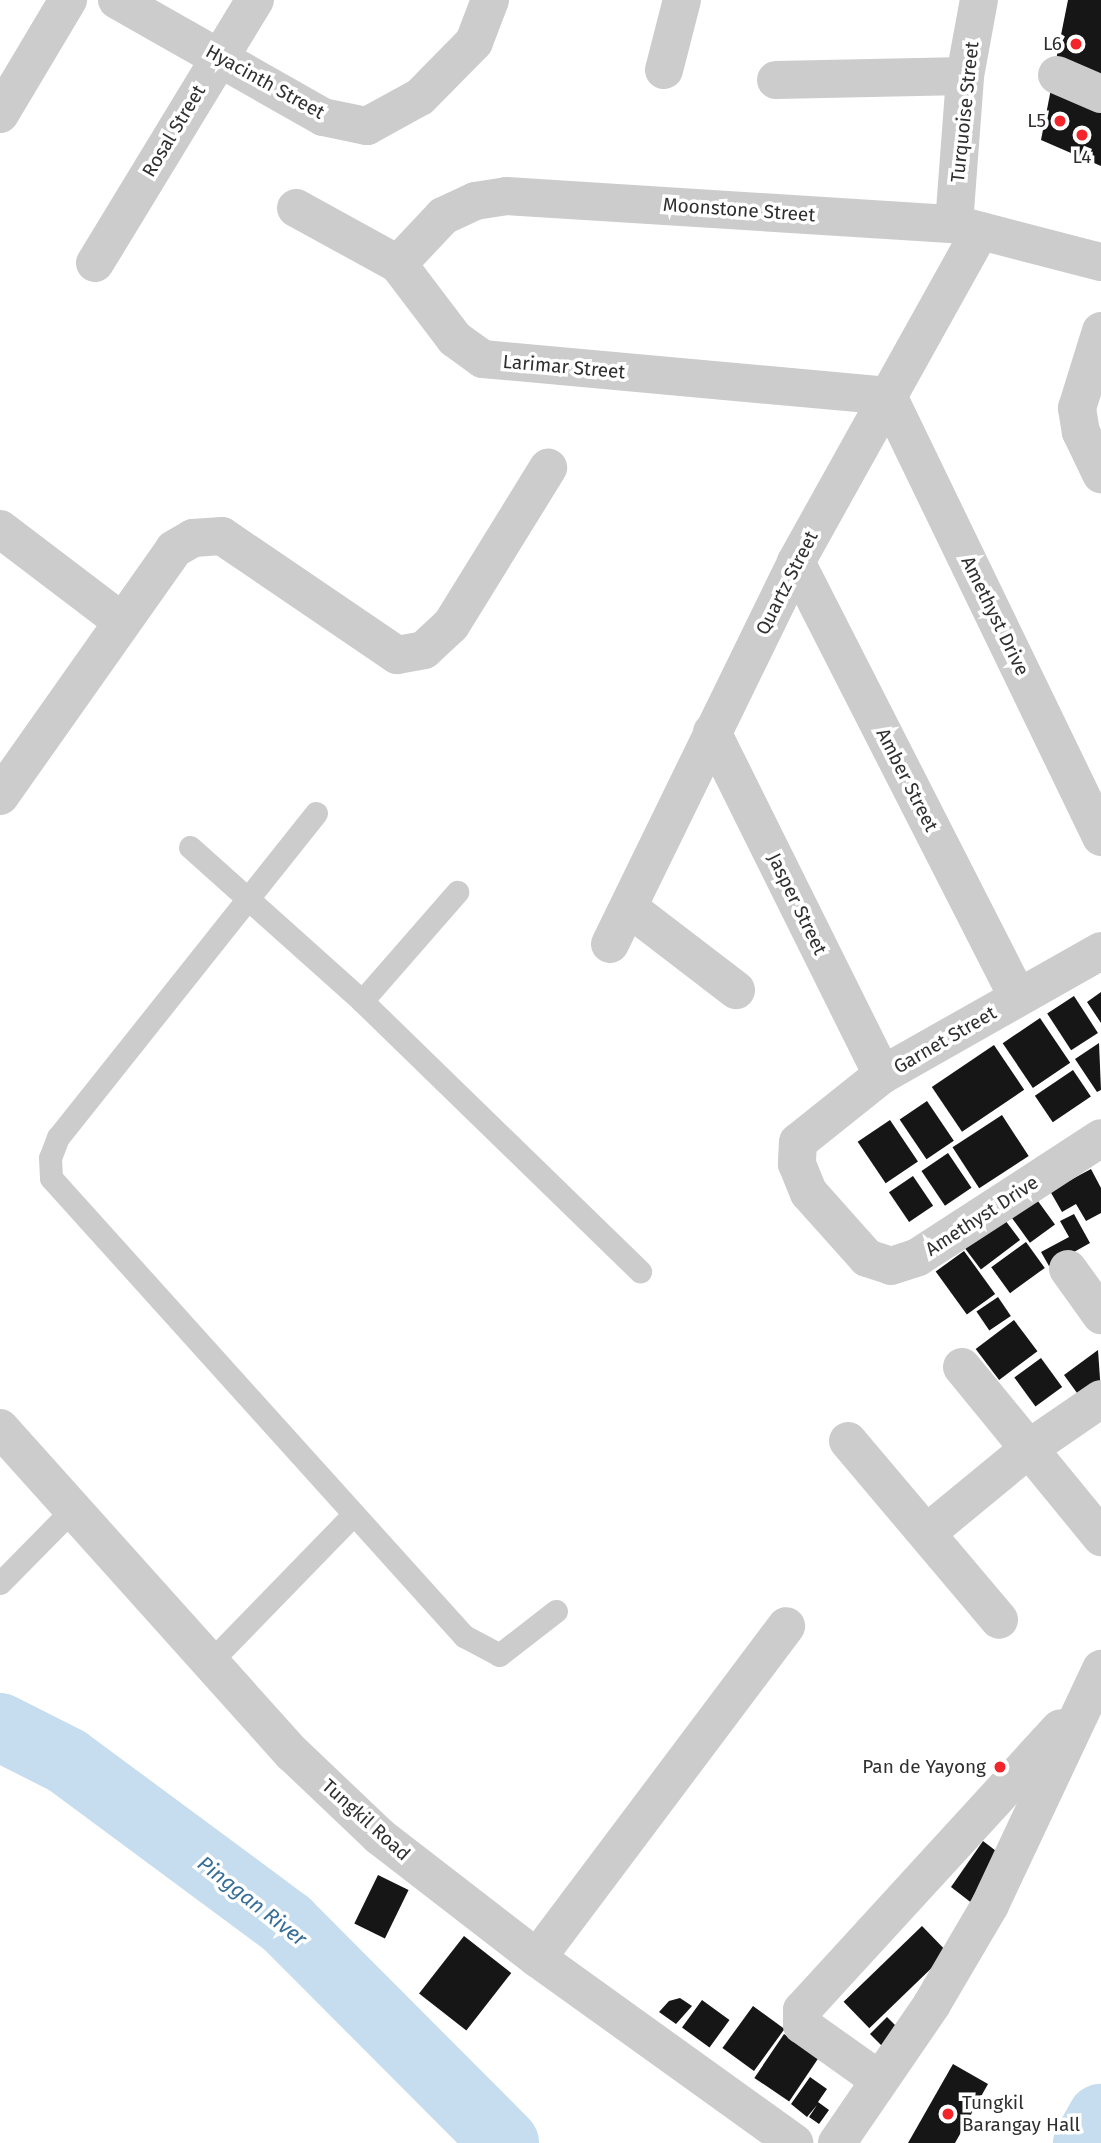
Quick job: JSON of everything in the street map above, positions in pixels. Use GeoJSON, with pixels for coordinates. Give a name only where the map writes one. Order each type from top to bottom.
{"type":"FeatureCollection","features":[{"type":"Feature","properties":{"kind":"street"},"geometry":{"type":"LineString","coordinates":[[0,114],[68,0]]}},
{"type":"Feature","properties":{"kind":"street","name":"Hyacinth Street"},"geometry":{"type":"LineString","coordinates":[[117,0],[323,117],[367,126],[420,97],[474,42],[490,0]]}},
{"type":"Feature","properties":{"kind":"street","name":"Rosal Street"},"geometry":{"type":"LineString","coordinates":[[95,263],[255,0]]}},
{"type":"Feature","properties":{"kind":"street"},"geometry":{"type":"LineString","coordinates":[[664,70],[682,0]]}},
{"type":"Feature","properties":{"kind":"street","name":"Turquoise Street"},"geometry":{"type":"LineString","coordinates":[[967,227],[965,76],[979,0]]}},
{"type":"Feature","properties":{"kind":"street"},"geometry":{"type":"LineString","coordinates":[[1057,75],[1101,94]]}},
{"type":"Feature","properties":{"kind":"street"},"geometry":{"type":"LineString","coordinates":[[776,80],[965,76]]}},
{"type":"Feature","properties":{"kind":"street","name":"Moonstone Street"},"geometry":{"type":"LineString","coordinates":[[398,264],[443,216],[475,201],[506,195],[967,227],[1101,262]]}},
{"type":"Feature","properties":{"kind":"street","name":"Larimar Street"},"geometry":{"type":"LineString","coordinates":[[296,208],[398,264],[455,339],[483,359],[888,396]]}},
{"type":"Feature","properties":{"kind":"street","name":"Quartz Street"},"geometry":{"type":"LineString","coordinates":[[610,943],[796,562],[888,396],[967,227]]}},
{"type":"Feature","properties":{"kind":"street"},"geometry":{"type":"LineString","coordinates":[[1101,331],[1077,408],[1081,432],[1101,474]]}},
{"type":"Feature","properties":{"kind":"street","name":"Amethyst Drive"},"geometry":{"type":"LineString","coordinates":[[888,396],[1101,837]]}},
{"type":"Feature","properties":{"kind":"street"},"geometry":{"type":"LineString","coordinates":[[0,796],[174,549],[193,538],[222,536],[397,654],[424,650],[451,625],[548,468]]}},
{"type":"Feature","properties":{"kind":"street"},"geometry":{"type":"LineString","coordinates":[[0,529],[121,621]]}},
{"type":"Feature","properties":{"kind":"street","name":"Amber Street"},"geometry":{"type":"LineString","coordinates":[[796,562],[1018,997]]}},
{"type":"Feature","properties":{"kind":"street","name":"Jasper Street"},"geometry":{"type":"LineString","coordinates":[[712,732],[882,1075]]}},
{"type":"Feature","properties":{"kind":"street"},"geometry":{"type":"LineString","coordinates":[[628,908],[736,990]]}},
{"type":"Feature","properties":{"kind":"street","name":"Garnet Street"},"geometry":{"type":"LineString","coordinates":[[798,1142],[882,1075],[1101,951]]}},
{"type":"Feature","properties":{"kind":"street","name":"Amethyst Drive"},"geometry":{"type":"LineString","coordinates":[[798,1142],[797,1164],[809,1193],[867,1258],[891,1266],[918,1257],[1099,1144]]}},
{"type":"Feature","properties":{"kind":"street"},"geometry":{"type":"LineString","coordinates":[[1068,1269],[1101,1315]]}},
{"type":"Feature","properties":{"kind":"street"},"geometry":{"type":"LineString","coordinates":[[962,1367],[1031,1447],[1101,1537]]}},
{"type":"Feature","properties":{"kind":"street"},"geometry":{"type":"LineString","coordinates":[[928,1532],[1031,1447],[1101,1399]]}},
{"type":"Feature","properties":{"kind":"street","name":"Tungkil Road"},"geometry":{"type":"LineString","coordinates":[[0,1428],[293,1754],[379,1836],[537,1958],[794,2143]]}},
{"type":"Feature","properties":{"kind":"street"},"geometry":{"type":"LineString","coordinates":[[848,1441],[928,1532],[999,1620]]}},
{"type":"Feature","properties":{"kind":"street"},"geometry":{"type":"LineString","coordinates":[[537,1958],[786,1626]]}},
{"type":"Feature","properties":{"kind":"street"},"geometry":{"type":"LineString","coordinates":[[878,2079],[802,2025],[802,2010],[1094,1685]]}},
{"type":"Feature","properties":{"kind":"street"},"geometry":{"type":"LineString","coordinates":[[837,2143],[878,2079],[932,2004],[990,1905],[1094,1685]]}},
{"type":"Feature","properties":{"kind":"lane"},"geometry":{"type":"LineString","coordinates":[[316,813],[58,1137],[50,1158],[51,1178],[450,1624],[483,1648],[499,1655],[556,1611]]}},
{"type":"Feature","properties":{"kind":"lane"},"geometry":{"type":"LineString","coordinates":[[190,847],[362,1001],[639,1271]]}},
{"type":"Feature","properties":{"kind":"lane"},"geometry":{"type":"LineString","coordinates":[[362,1001],[457,892]]}},
{"type":"Feature","properties":{"kind":"lane"},"geometry":{"type":"LineString","coordinates":[[0,1583],[73,1509]]}},
{"type":"Feature","properties":{"kind":"lane"},"geometry":{"type":"LineString","coordinates":[[209,1663],[353,1515]]}},
{"type":"Feature","properties":{"kind":"building","name":"L6"},"geometry":{"type":"Polygon","coordinates":[[[1068,0],[1101,0],[1101,79],[1056,60],[1068,0]]]}},
{"type":"Feature","properties":{"kind":"building"},"geometry":{"type":"Polygon","coordinates":[[[1051,89],[1101,110],[1101,166],[1041,140],[1051,89]]]}},
{"type":"Feature","properties":{"kind":"building"},"geometry":{"type":"Polygon","coordinates":[[[1101,992],[1101,1023],[1087,1002],[1101,992]]]}},
{"type":"Feature","properties":{"kind":"building"},"geometry":{"type":"Polygon","coordinates":[[[1074,996],[1098,1033],[1071,1050],[1047,1013],[1074,996]]]}},
{"type":"Feature","properties":{"kind":"building"},"geometry":{"type":"Polygon","coordinates":[[[1040,1018],[1070,1063],[1033,1088],[1003,1043],[1040,1018]]]}},
{"type":"Feature","properties":{"kind":"building"},"geometry":{"type":"Polygon","coordinates":[[[1099,1043],[1101,1090],[1097,1092],[1075,1059],[1099,1043]]]}},
{"type":"Feature","properties":{"kind":"building"},"geometry":{"type":"Polygon","coordinates":[[[994,1045],[1024,1090],[962,1132],[932,1087],[994,1045]]]}},
{"type":"Feature","properties":{"kind":"building"},"geometry":{"type":"Polygon","coordinates":[[[1073,1070],[1091,1097],[1053,1122],[1035,1096],[1073,1070]]]}},
{"type":"Feature","properties":{"kind":"building"},"geometry":{"type":"Polygon","coordinates":[[[927,1101],[954,1141],[926,1159],[900,1119],[927,1101]]]}},
{"type":"Feature","properties":{"kind":"building"},"geometry":{"type":"Polygon","coordinates":[[[1002,1115],[1029,1156],[979,1188],[953,1147],[1002,1115]]]}},
{"type":"Feature","properties":{"kind":"building"},"geometry":{"type":"Polygon","coordinates":[[[890,1120],[918,1161],[886,1183],[858,1142],[890,1120]]]}},
{"type":"Feature","properties":{"kind":"building"},"geometry":{"type":"Polygon","coordinates":[[[948,1153],[971,1188],[945,1206],[921,1171],[948,1153]]]}},
{"type":"Feature","properties":{"kind":"building"},"geometry":{"type":"Polygon","coordinates":[[[1091,1169],[1101,1188],[1101,1213],[1086,1221],[1076,1204],[1062,1212],[1050,1191],[1091,1169]]]}},
{"type":"Feature","properties":{"kind":"building"},"geometry":{"type":"Polygon","coordinates":[[[913,1176],[933,1206],[909,1222],[889,1192],[913,1176]]]}},
{"type":"Feature","properties":{"kind":"building"},"geometry":{"type":"Polygon","coordinates":[[[1035,1197],[1055,1225],[1030,1243],[1010,1215],[1035,1197]]]}},
{"type":"Feature","properties":{"kind":"building"},"geometry":{"type":"Polygon","coordinates":[[[1074,1214],[1090,1243],[1049,1266],[1041,1252],[1069,1237],[1060,1221],[1074,1214]]]}},
{"type":"Feature","properties":{"kind":"building"},"geometry":{"type":"Polygon","coordinates":[[[1002,1216],[1020,1240],[981,1269],[963,1245],[1002,1216]]]}},
{"type":"Feature","properties":{"kind":"building"},"geometry":{"type":"Polygon","coordinates":[[[1026,1242],[1045,1268],[1010,1293],[991,1267],[1026,1242]]]}},
{"type":"Feature","properties":{"kind":"building"},"geometry":{"type":"Polygon","coordinates":[[[964,1251],[995,1294],[967,1314],[936,1272],[964,1251]]]}},
{"type":"Feature","properties":{"kind":"building"},"geometry":{"type":"Polygon","coordinates":[[[998,1297],[1011,1316],[989,1331],[976,1312],[998,1297]]]}},
{"type":"Feature","properties":{"kind":"building"},"geometry":{"type":"Polygon","coordinates":[[[1014,1320],[1037,1351],[999,1380],[976,1349],[1014,1320]]]}},
{"type":"Feature","properties":{"kind":"building"},"geometry":{"type":"Polygon","coordinates":[[[1098,1350],[1101,1393],[1085,1404],[1064,1375],[1098,1350]]]}},
{"type":"Feature","properties":{"kind":"building"},"geometry":{"type":"Polygon","coordinates":[[[1041,1358],[1062,1387],[1035,1407],[1014,1377],[1041,1358]]]}},
{"type":"Feature","properties":{"kind":"building"},"geometry":{"type":"Polygon","coordinates":[[[983,1841],[1000,1854],[973,1904],[951,1887],[983,1841]]]}},
{"type":"Feature","properties":{"kind":"building"},"geometry":{"type":"Polygon","coordinates":[[[378,1875],[409,1890],[385,1938],[354,1924],[378,1875]]]}},
{"type":"Feature","properties":{"kind":"building"},"geometry":{"type":"Polygon","coordinates":[[[922,1926],[948,1953],[869,2028],[844,2002],[922,1926]]]}},
{"type":"Feature","properties":{"kind":"building"},"geometry":{"type":"Polygon","coordinates":[[[464,1936],[511,1973],[466,2030],[419,1994],[464,1936]]]}},
{"type":"Feature","properties":{"kind":"building"},"geometry":{"type":"Polygon","coordinates":[[[680,1998],[692,2006],[676,2024],[659,2012],[669,2001],[680,1998]]]}},
{"type":"Feature","properties":{"kind":"building"},"geometry":{"type":"Polygon","coordinates":[[[702,2000],[730,2020],[710,2047],[682,2028],[702,2000]]]}},
{"type":"Feature","properties":{"kind":"building"},"geometry":{"type":"Polygon","coordinates":[[[753,2006],[785,2029],[754,2071],[722,2048],[753,2006]]]}},
{"type":"Feature","properties":{"kind":"building"},"geometry":{"type":"Polygon","coordinates":[[[887,2017],[900,2030],[883,2047],[870,2034],[887,2017]]]}},
{"type":"Feature","properties":{"kind":"building"},"geometry":{"type":"Polygon","coordinates":[[[784,2034],[819,2057],[789,2101],[754,2078],[784,2034]]]}},
{"type":"Feature","properties":{"kind":"building","name":"Tungkil Barangay Hall"},"geometry":{"type":"Polygon","coordinates":[[[953,2064],[988,2084],[955,2143],[908,2143],[953,2064]]]}},
{"type":"Feature","properties":{"kind":"building"},"geometry":{"type":"Polygon","coordinates":[[[810,2077],[827,2089],[818,2102],[829,2110],[819,2124],[809,2117],[817,2105],[807,2117],[791,2104],[810,2077]]]}},
{"type":"Feature","properties":{"kind":"waterway","name":"Pinggan River"},"geometry":{"type":"LineString","coordinates":[[0,1727],[67,1761],[287,1924],[505,2143]]}},
{"type":"Feature","properties":{"kind":"waterway","name":"Pinggan River"},"geometry":{"type":"LineString","coordinates":[[1087,2143],[1101,2118]]}},
{"type":"Feature","properties":{"kind":"place","name":"L6"},"geometry":{"type":"Point","coordinates":[1076,44]}},
{"type":"Feature","properties":{"kind":"place","name":"L5"},"geometry":{"type":"Point","coordinates":[1060,121]}},
{"type":"Feature","properties":{"kind":"place","name":"L4"},"geometry":{"type":"Point","coordinates":[1082,135]}},
{"type":"Feature","properties":{"kind":"place","name":"Pan de Yayong"},"geometry":{"type":"Point","coordinates":[1000,1767]}},
{"type":"Feature","properties":{"kind":"place","name":"Tungkil Barangay Hall"},"geometry":{"type":"Point","coordinates":[948,2114]}}]}
